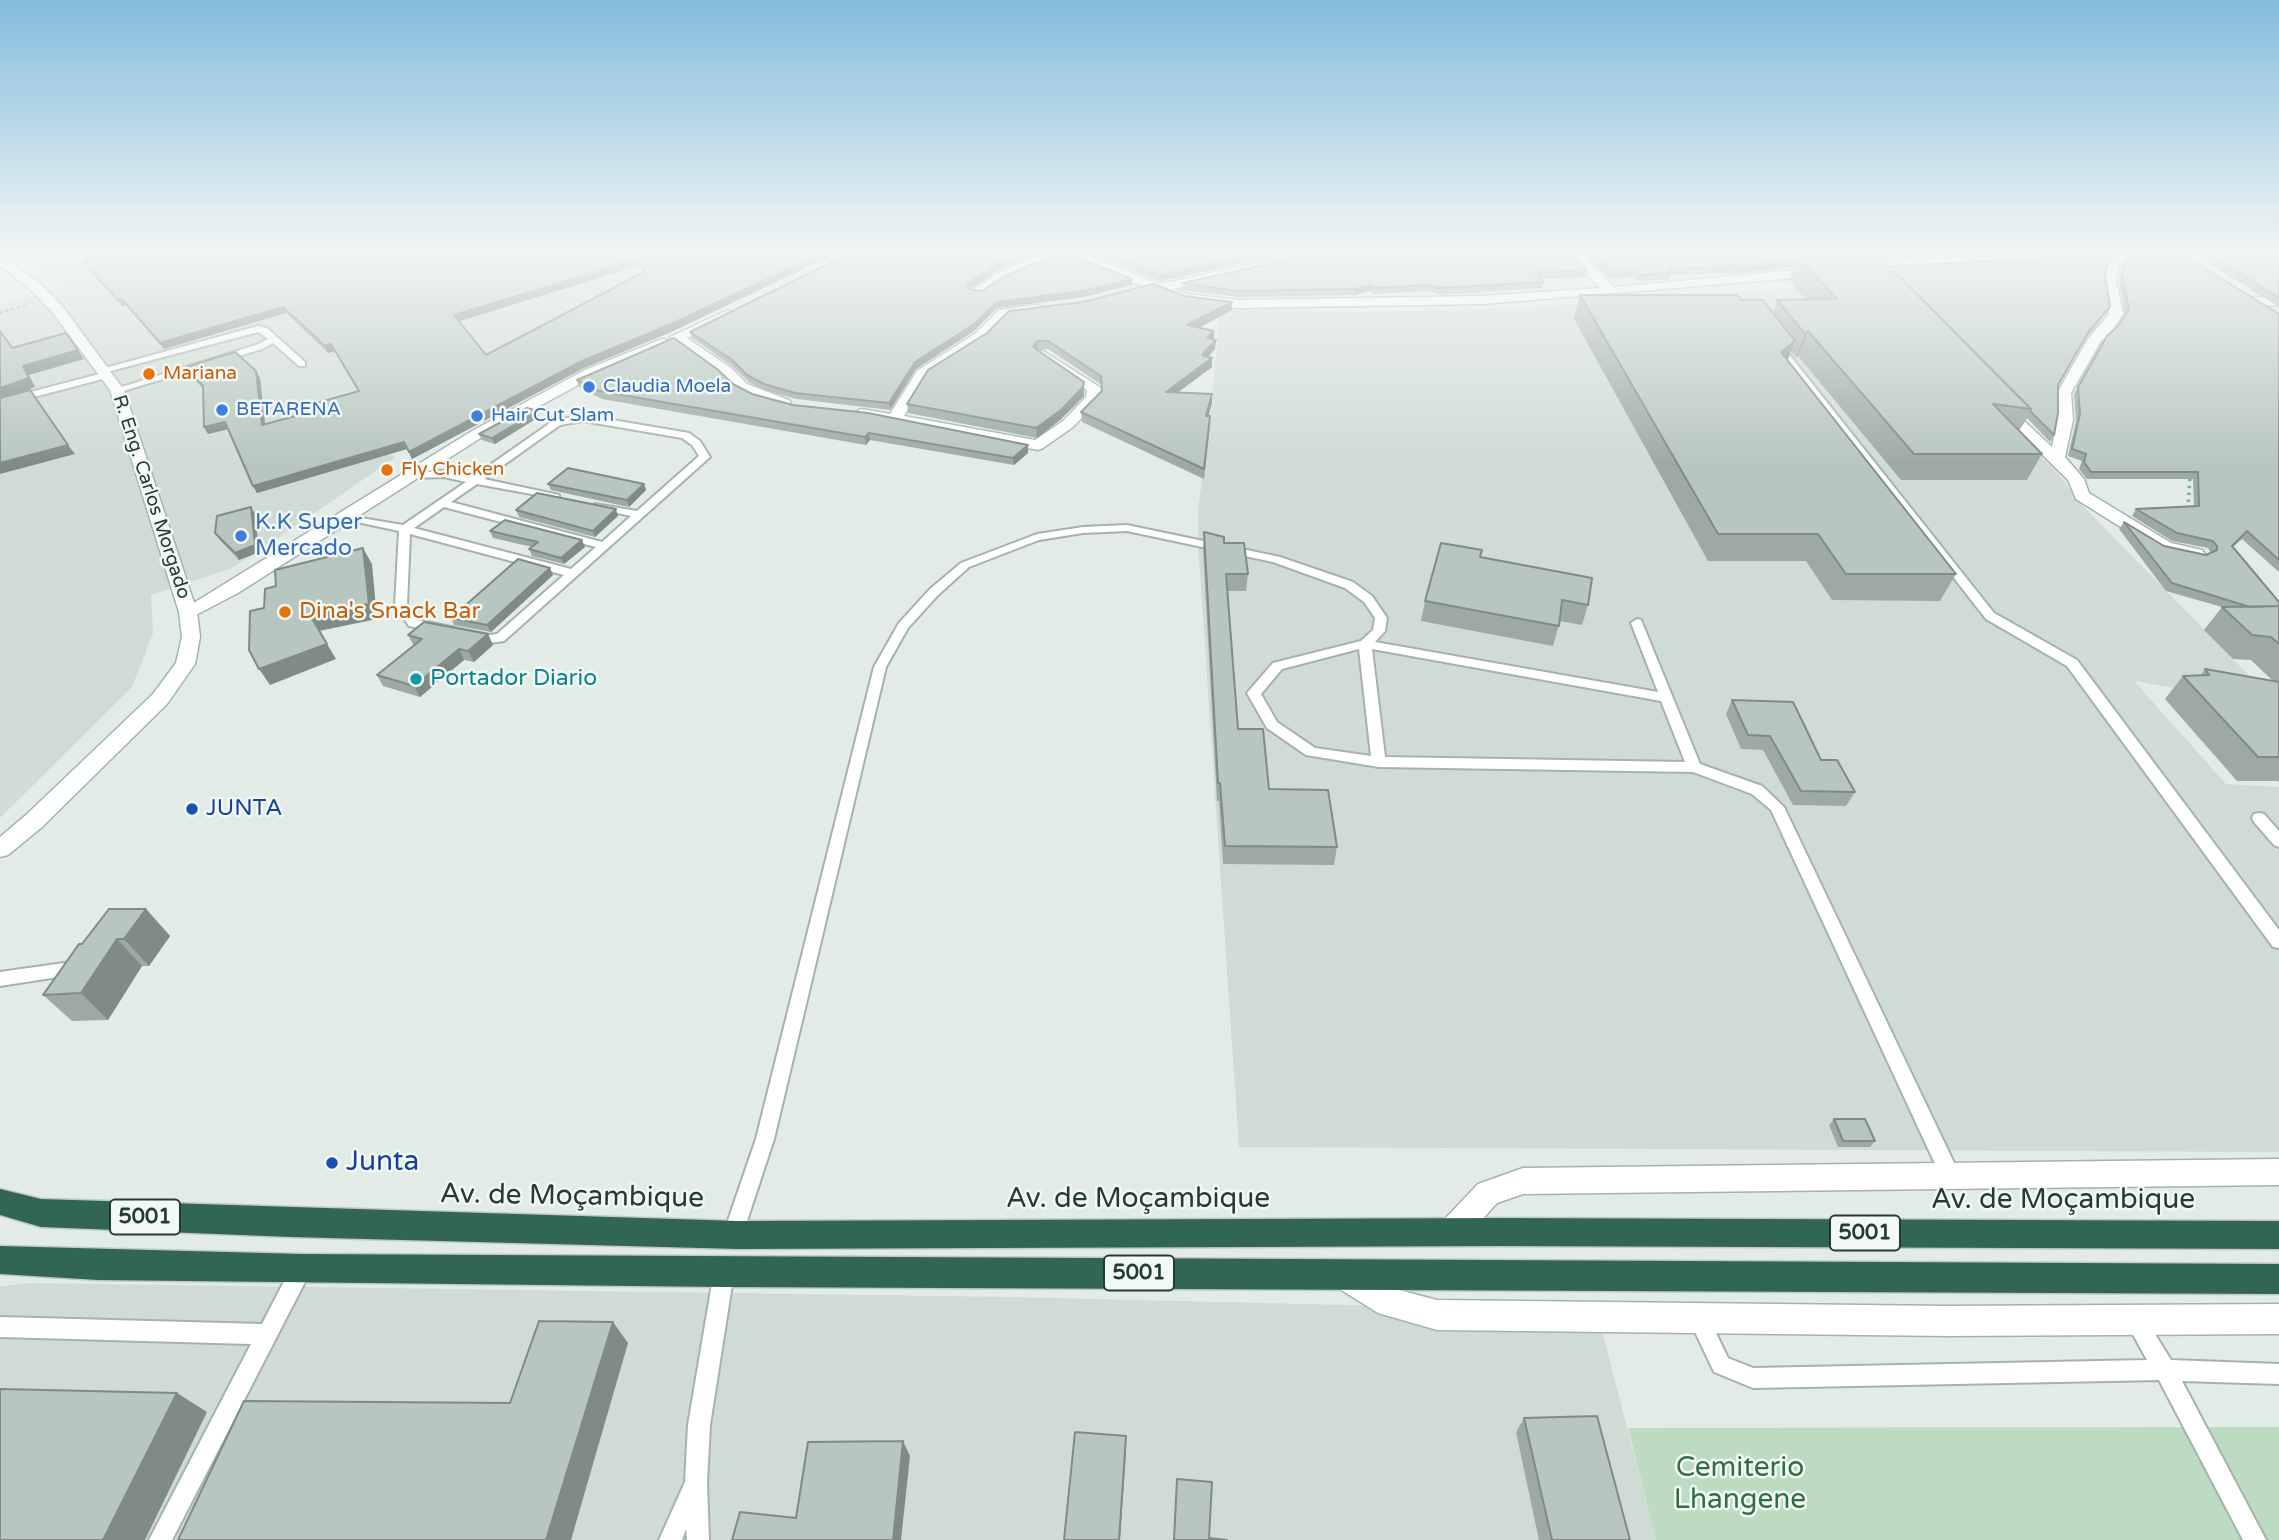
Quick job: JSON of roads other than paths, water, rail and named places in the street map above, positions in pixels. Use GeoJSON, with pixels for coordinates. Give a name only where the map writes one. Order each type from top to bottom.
{"type":"FeatureCollection","features":[{"type":"Feature","properties":{"kind":"highway","name":"Av. de Moçambique"},"geometry":{"type":"LineString","coordinates":[[0,1202],[55,1214],[733,1234],[1452,1232],[2279,1235]]}},
{"type":"Feature","properties":{"kind":"highway","name":"5001"},"geometry":{"type":"LineString","coordinates":[[2,1263],[301,1269],[724,1272],[2279,1279]]}},
{"type":"Feature","properties":{"kind":"street","name":"R. Eng. Carlos Morgado"},"geometry":{"type":"LineString","coordinates":[[34,821],[160,699],[185,664],[191,637],[188,612],[117,390],[64,321]]}},
{"type":"Feature","properties":{"kind":"street"},"geometry":{"type":"LineString","coordinates":[[188,612],[232,589],[477,434],[579,378],[714,321]]}},
{"type":"Feature","properties":{"kind":"street"},"geometry":{"type":"LineString","coordinates":[[895,418],[922,374],[981,336],[994,321]]}},
{"type":"Feature","properties":{"kind":"street"},"geometry":{"type":"LineString","coordinates":[[2057,458],[2066,420],[2064,393],[2095,339],[2112,321]]}},
{"type":"Feature","properties":{"kind":"street"},"geometry":{"type":"LineString","coordinates":[[677,337],[726,371],[742,387],[760,396],[795,406]]}},
{"type":"Feature","properties":{"kind":"street"},"geometry":{"type":"LineString","coordinates":[[845,412],[895,418],[1032,446],[1043,443],[1068,424],[1093,398],[1094,388],[1043,355]]}},
{"type":"Feature","properties":{"kind":"street"},"geometry":{"type":"LineString","coordinates":[[1993,398],[2041,447],[2057,458],[2076,479],[2082,496],[2165,547],[2201,555]]}},
{"type":"Feature","properties":{"kind":"street"},"geometry":{"type":"LineString","coordinates":[[0,849],[34,821]]}},
{"type":"Feature","properties":{"kind":"street"},"geometry":{"type":"LineString","coordinates":[[0,864],[34,821]]}},
{"type":"Feature","properties":{"kind":"street"},"geometry":{"type":"LineString","coordinates":[[1452,1232],[1488,1193],[1522,1181],[2279,1172]]}},
{"type":"Feature","properties":{"kind":"street"},"geometry":{"type":"LineString","coordinates":[[1340,1274],[1389,1302],[1437,1315],[1948,1321],[2279,1319]]}},
{"type":"Feature","properties":{"kind":"lane"},"geometry":{"type":"LineString","coordinates":[[0,403],[248,330],[264,330],[302,364]]}},
{"type":"Feature","properties":{"kind":"lane"},"geometry":{"type":"LineString","coordinates":[[1769,334],[1990,616],[2072,663],[2279,942]]}},
{"type":"Feature","properties":{"kind":"lane"},"geometry":{"type":"LineString","coordinates":[[117,390],[259,347],[273,340]]}},
{"type":"Feature","properties":{"kind":"lane"},"geometry":{"type":"LineString","coordinates":[[583,418],[685,435],[696,443],[705,457],[500,638],[489,639],[413,623],[401,604],[405,529],[557,423],[583,418]]}},
{"type":"Feature","properties":{"kind":"lane"},"geometry":{"type":"LineString","coordinates":[[412,475],[444,474],[564,499]]}},
{"type":"Feature","properties":{"kind":"lane"},"geometry":{"type":"LineString","coordinates":[[443,503],[605,546]]}},
{"type":"Feature","properties":{"kind":"lane"},"geometry":{"type":"LineString","coordinates":[[590,504],[641,514]]}},
{"type":"Feature","properties":{"kind":"lane"},"geometry":{"type":"LineString","coordinates":[[347,517],[405,529],[574,574]]}},
{"type":"Feature","properties":{"kind":"lane"},"geometry":{"type":"LineString","coordinates":[[733,1234],[765,1139],[880,667],[902,626],[934,592],[965,565],[1037,537],[1083,530],[1127,528],[1276,559],[1349,585],[1368,599],[1381,618],[1379,631],[1365,644]]}},
{"type":"Feature","properties":{"kind":"lane"},"geometry":{"type":"LineString","coordinates":[[1637,622],[1694,767]]}},
{"type":"Feature","properties":{"kind":"lane"},"geometry":{"type":"LineString","coordinates":[[1668,698],[1365,644],[1279,666],[1254,693],[1272,725],[1311,752],[1379,762],[1694,767],[1757,790],[1777,807],[1950,1175]]}},
{"type":"Feature","properties":{"kind":"lane"},"geometry":{"type":"LineString","coordinates":[[1365,644],[1379,762]]}},
{"type":"Feature","properties":{"kind":"lane"},"geometry":{"type":"LineString","coordinates":[[2259,818],[2279,841]]}},
{"type":"Feature","properties":{"kind":"lane"},"geometry":{"type":"LineString","coordinates":[[0,978],[85,967]]}},
{"type":"Feature","properties":{"kind":"lane"},"geometry":{"type":"LineString","coordinates":[[160,1540],[301,1269]]}},
{"type":"Feature","properties":{"kind":"lane"},"geometry":{"type":"LineString","coordinates":[[698,1540],[696,1482],[699,1425],[724,1272]]}},
{"type":"Feature","properties":{"kind":"lane"},"geometry":{"type":"LineString","coordinates":[[1698,1317],[1721,1365],[1753,1378],[2165,1370],[2279,1374]]}},
{"type":"Feature","properties":{"kind":"lane"},"geometry":{"type":"LineString","coordinates":[[2134,1319],[2165,1370],[2255,1540]]}},
{"type":"Feature","properties":{"kind":"lane"},"geometry":{"type":"LineString","coordinates":[[0,1327],[267,1334]]}},
{"type":"Feature","properties":{"kind":"lane"},"geometry":{"type":"LineString","coordinates":[[670,1540],[696,1482]]}},
{"type":"Feature","properties":{"kind":"place","name":"Mariana"},"geometry":{"type":"Point","coordinates":[149,374]}},
{"type":"Feature","properties":{"kind":"place","name":"Claudia Moela"},"geometry":{"type":"Point","coordinates":[589,387]}},
{"type":"Feature","properties":{"kind":"place","name":"BETARENA"},"geometry":{"type":"Point","coordinates":[222,410]}},
{"type":"Feature","properties":{"kind":"place","name":"Hair Cut Slam"},"geometry":{"type":"Point","coordinates":[477,416]}},
{"type":"Feature","properties":{"kind":"place","name":"Fly Chicken"},"geometry":{"type":"Point","coordinates":[387,470]}},
{"type":"Feature","properties":{"kind":"place","name":"K.K Super Mercado"},"geometry":{"type":"Point","coordinates":[241,536]}},
{"type":"Feature","properties":{"kind":"place","name":"Dina's Snack Bar"},"geometry":{"type":"Point","coordinates":[285,612]}},
{"type":"Feature","properties":{"kind":"place","name":"Portador Diario"},"geometry":{"type":"Point","coordinates":[416,679]}},
{"type":"Feature","properties":{"kind":"place","name":"JUNTA"},"geometry":{"type":"Point","coordinates":[192,809]}},
{"type":"Feature","properties":{"kind":"place","name":"Junta"},"geometry":{"type":"Point","coordinates":[332,1163]}},
{"type":"Feature","properties":{"kind":"park label","name":"Cemiterio Lhangene"},"geometry":{"type":"Point","coordinates":[1740,1485]}}]}
